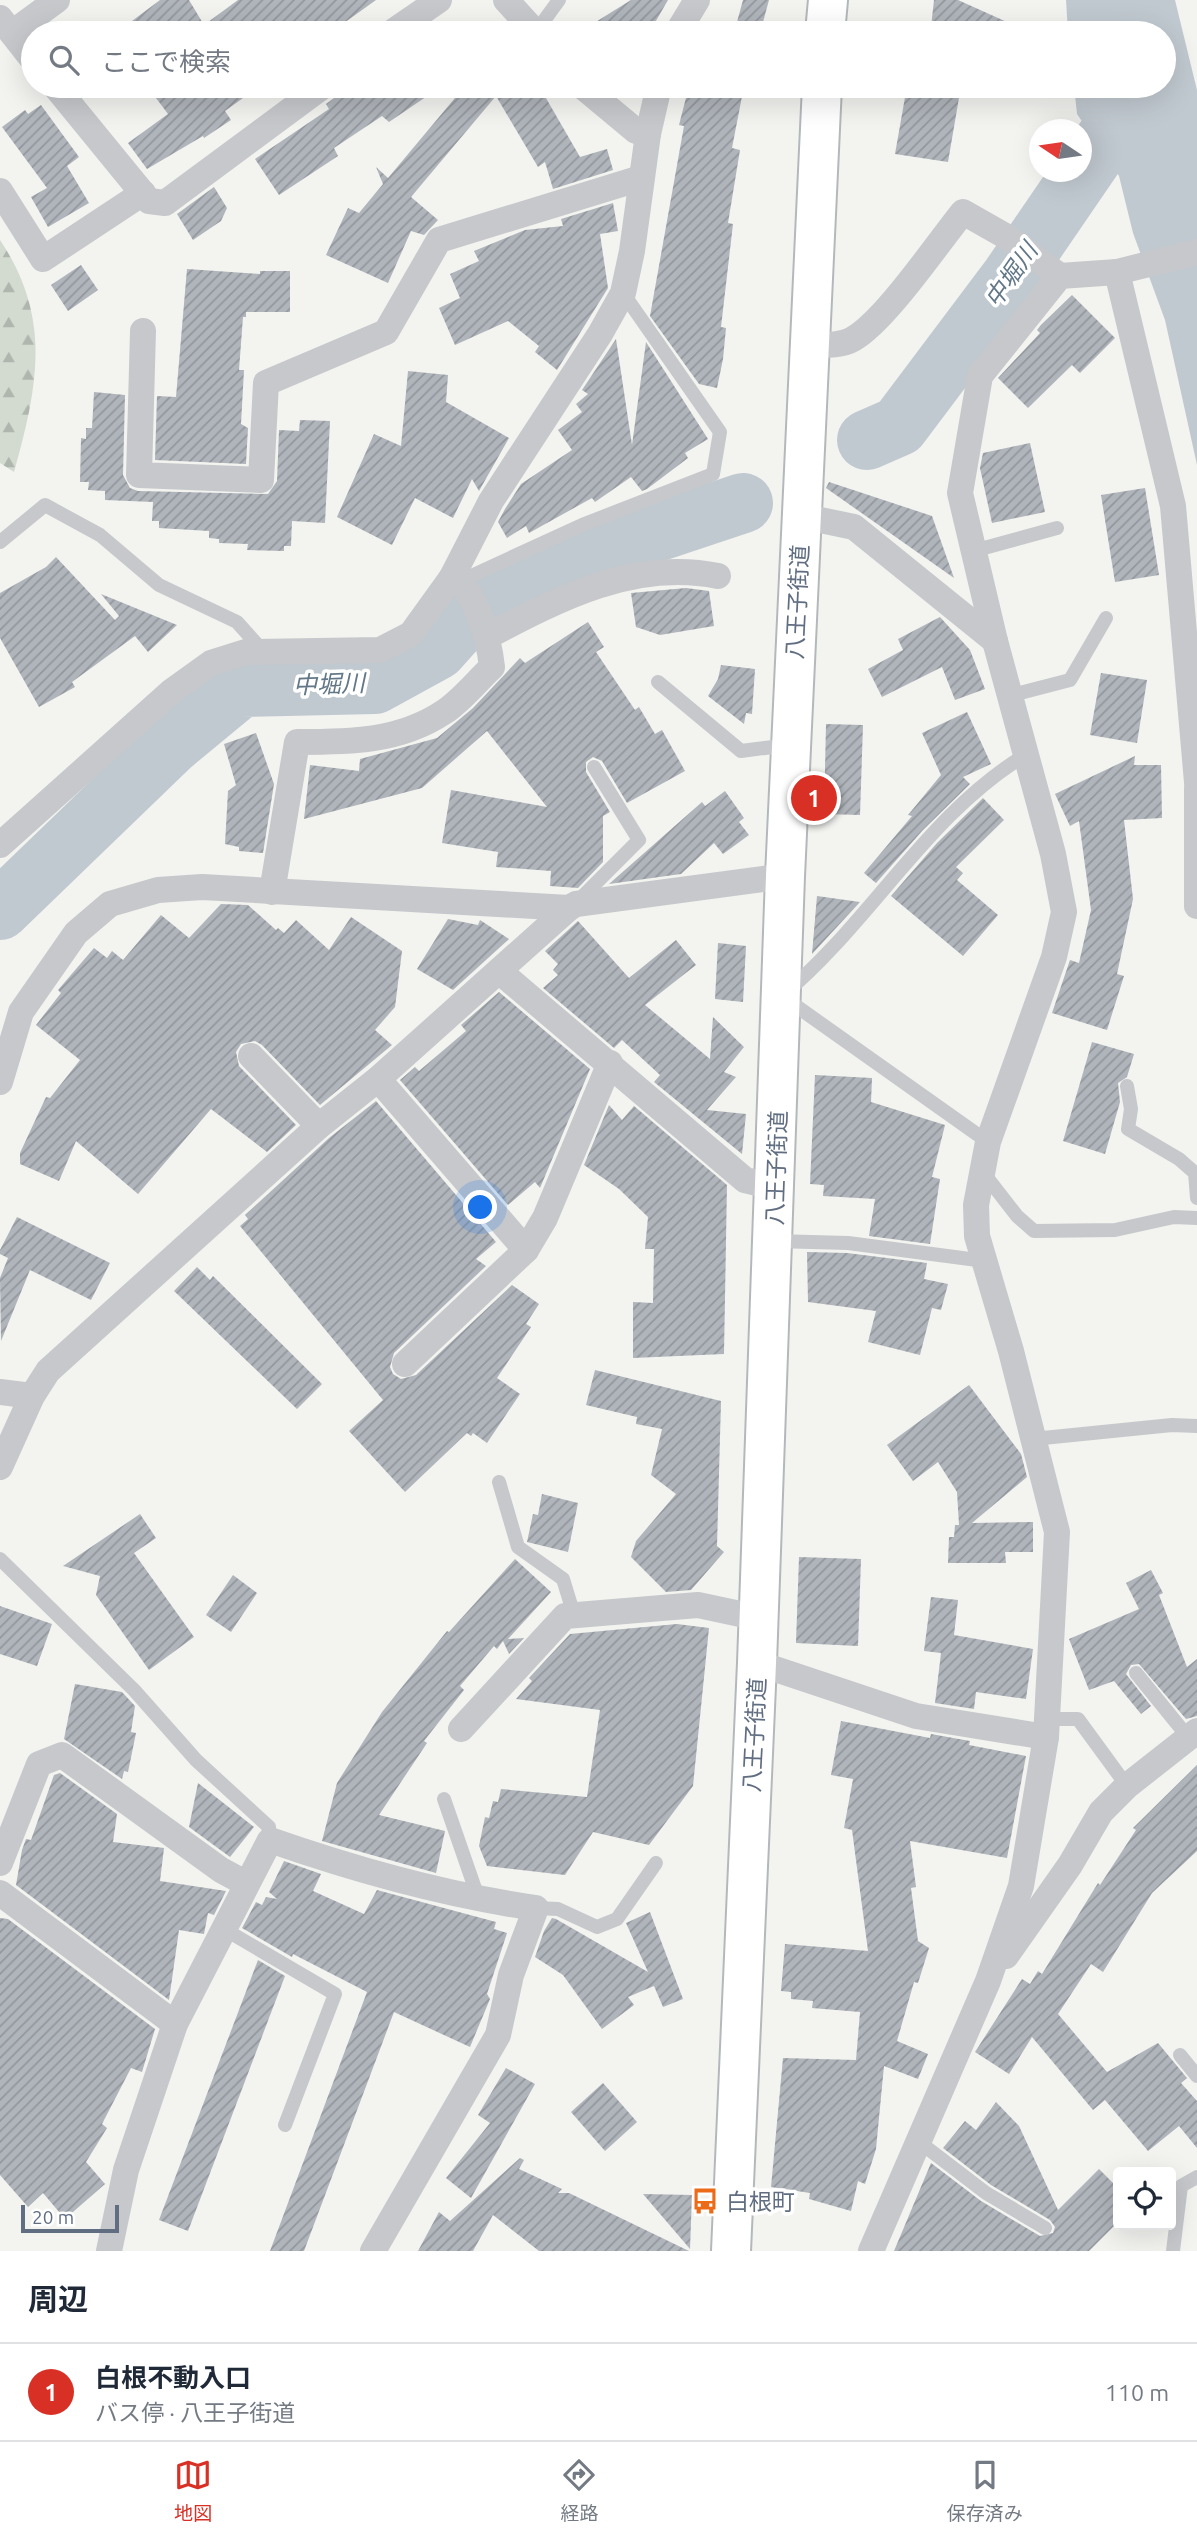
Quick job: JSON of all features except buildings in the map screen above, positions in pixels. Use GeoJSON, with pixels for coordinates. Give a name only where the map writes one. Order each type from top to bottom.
{"type":"FeatureCollection","features":[{"type":"Feature","properties":{"kind":"highway"},"geometry":{"type":"LineString","coordinates":[[826,21],[828,0]]}},
{"type":"Feature","properties":{"kind":"highway","name":"八王子街道"},"geometry":{"type":"LineString","coordinates":[[731,2251],[759,1618],[785,876],[821,98]]}},
{"type":"Feature","properties":{"kind":"street"},"geometry":{"type":"LineString","coordinates":[[21,45],[6,26],[57,0]]}},
{"type":"Feature","properties":{"kind":"street"},"geometry":{"type":"LineString","coordinates":[[506,0],[525,21]]}},
{"type":"Feature","properties":{"kind":"street"},"geometry":{"type":"LineString","coordinates":[[684,21],[697,0]]}},
{"type":"Feature","properties":{"kind":"street"},"geometry":{"type":"LineString","coordinates":[[405,21],[428,2]]}},
{"type":"Feature","properties":{"kind":"street"},"geometry":{"type":"LineString","coordinates":[[65,98],[149,201],[165,202],[287,105],[300,98]]}},
{"type":"Feature","properties":{"kind":"street"},"geometry":{"type":"LineString","coordinates":[[596,98],[635,131],[648,134]]}},
{"type":"Feature","properties":{"kind":"street"},"geometry":{"type":"LineString","coordinates":[[0,845],[172,691],[211,663],[246,652],[380,650],[411,634],[461,579],[491,501],[600,334],[623,293],[656,98]]}},
{"type":"Feature","properties":{"kind":"street"},"geometry":{"type":"LineString","coordinates":[[143,331],[139,475],[261,480],[266,383],[386,332],[439,240],[641,178]]}},
{"type":"Feature","properties":{"kind":"street"},"geometry":{"type":"LineString","coordinates":[[0,191],[43,259],[143,193]]}},
{"type":"Feature","properties":{"kind":"street"},"geometry":{"type":"LineString","coordinates":[[810,345],[832,345],[853,340],[884,311],[962,212],[1007,237],[1052,270],[1126,270],[1197,251]]}},
{"type":"Feature","properties":{"kind":"street"},"geometry":{"type":"LineString","coordinates":[[870,2251],[988,1980],[1021,1886],[1046,1728],[1057,1532],[977,1236],[976,1205],[988,1142],[1054,957],[1065,912],[1053,854],[1012,695],[995,641],[960,493],[980,376],[1052,270]]}},
{"type":"Feature","properties":{"kind":"street"},"geometry":{"type":"LineString","coordinates":[[1126,270],[1173,506],[1197,782]]}},
{"type":"Feature","properties":{"kind":"street"},"geometry":{"type":"LineString","coordinates":[[801,516],[853,527],[995,641]]}},
{"type":"Feature","properties":{"kind":"street"},"geometry":{"type":"LineString","coordinates":[[488,636],[555,600],[647,571],[692,571],[718,576]]}},
{"type":"Feature","properties":{"kind":"street"},"geometry":{"type":"LineString","coordinates":[[272,892],[297,742],[356,742],[409,732],[446,711],[492,667],[488,636],[461,579]]}},
{"type":"Feature","properties":{"kind":"street"},"geometry":{"type":"LineString","coordinates":[[1197,788],[1197,905]]}},
{"type":"Feature","properties":{"kind":"street"},"geometry":{"type":"LineString","coordinates":[[0,1082],[22,1012],[76,933],[110,904],[158,890],[202,887],[572,906],[785,876]]}},
{"type":"Feature","properties":{"kind":"street"},"geometry":{"type":"LineString","coordinates":[[0,1468],[32,1396],[48,1371],[318,1126],[378,1079],[572,906]]}},
{"type":"Feature","properties":{"kind":"street"},"geometry":{"type":"LineString","coordinates":[[499,971],[745,1180],[774,1187]]}},
{"type":"Feature","properties":{"kind":"street"},"geometry":{"type":"LineString","coordinates":[[251,1056],[318,1126]]}},
{"type":"Feature","properties":{"kind":"street"},"geometry":{"type":"LineString","coordinates":[[405,1364],[526,1251],[545,1218],[610,1063]]}},
{"type":"Feature","properties":{"kind":"street"},"geometry":{"type":"LineString","coordinates":[[378,1079],[526,1251]]}},
{"type":"Feature","properties":{"kind":"street"},"geometry":{"type":"LineString","coordinates":[[0,1392],[32,1396]]}},
{"type":"Feature","properties":{"kind":"street"},"geometry":{"type":"LineString","coordinates":[[461,1729],[565,1616],[698,1605],[759,1618]]}},
{"type":"Feature","properties":{"kind":"street"},"geometry":{"type":"LineString","coordinates":[[757,1663],[916,1716],[1046,1728]]}},
{"type":"Feature","properties":{"kind":"street"},"geometry":{"type":"LineString","coordinates":[[988,1980],[1070,1865],[1101,1812],[1127,1786],[1193,1734]]}},
{"type":"Feature","properties":{"kind":"street"},"geometry":{"type":"LineString","coordinates":[[0,1863],[39,1764],[62,1755],[221,1870],[245,1883]]}},
{"type":"Feature","properties":{"kind":"street"},"geometry":{"type":"LineString","coordinates":[[109,2251],[126,2170],[175,2024],[245,1883],[270,1840],[339,1865],[480,1900],[536,1908],[511,1975],[498,2035],[373,2251]]}},
{"type":"Feature","properties":{"kind":"street"},"geometry":{"type":"LineString","coordinates":[[0,1894],[175,2024]]}},
{"type":"Feature","properties":{"kind":"lane"},"geometry":{"type":"LineString","coordinates":[[544,21],[559,0]]}},
{"type":"Feature","properties":{"kind":"lane"},"geometry":{"type":"LineString","coordinates":[[461,579],[582,525],[713,474],[720,432],[623,293]]}},
{"type":"Feature","properties":{"kind":"lane"},"geometry":{"type":"LineString","coordinates":[[0,542],[45,505],[100,535],[159,584],[237,622],[264,652]]}},
{"type":"Feature","properties":{"kind":"lane"},"geometry":{"type":"LineString","coordinates":[[973,551],[1057,528]]}},
{"type":"Feature","properties":{"kind":"lane"},"geometry":{"type":"LineString","coordinates":[[1012,695],[1070,680],[1106,618]]}},
{"type":"Feature","properties":{"kind":"lane"},"geometry":{"type":"LineString","coordinates":[[658,682],[741,751],[791,744]]}},
{"type":"Feature","properties":{"kind":"lane"},"geometry":{"type":"LineString","coordinates":[[988,1142],[782,996],[810,973],[856,924],[975,789],[1027,754]]}},
{"type":"Feature","properties":{"kind":"lane"},"geometry":{"type":"LineString","coordinates":[[572,906],[639,841],[594,767]]}},
{"type":"Feature","properties":{"kind":"lane"},"geometry":{"type":"LineString","coordinates":[[1127,1086],[1131,1109],[1122,1126],[1179,1159],[1195,1173],[1197,1198]]}},
{"type":"Feature","properties":{"kind":"lane"},"geometry":{"type":"LineString","coordinates":[[981,1169],[1017,1216],[1034,1231],[1115,1230],[1174,1217],[1197,1218]]}},
{"type":"Feature","properties":{"kind":"lane"},"geometry":{"type":"LineString","coordinates":[[773,1241],[848,1242],[985,1261]]}},
{"type":"Feature","properties":{"kind":"lane"},"geometry":{"type":"LineString","coordinates":[[1034,1439],[1172,1425],[1197,1426]]}},
{"type":"Feature","properties":{"kind":"lane"},"geometry":{"type":"LineString","coordinates":[[499,1482],[518,1547],[563,1579],[574,1615]]}},
{"type":"Feature","properties":{"kind":"lane"},"geometry":{"type":"LineString","coordinates":[[0,1559],[134,1690],[196,1760],[269,1827],[270,1840]]}},
{"type":"Feature","properties":{"kind":"lane"},"geometry":{"type":"LineString","coordinates":[[1136,1673],[1193,1734]]}},
{"type":"Feature","properties":{"kind":"lane"},"geometry":{"type":"LineString","coordinates":[[1046,1728],[1078,1719],[1127,1786]]}},
{"type":"Feature","properties":{"kind":"lane"},"geometry":{"type":"LineString","coordinates":[[444,1799],[480,1900]]}},
{"type":"Feature","properties":{"kind":"lane"},"geometry":{"type":"LineString","coordinates":[[536,1908],[558,1909],[597,1927],[617,1919],[656,1863]]}},
{"type":"Feature","properties":{"kind":"lane"},"geometry":{"type":"LineString","coordinates":[[224,1930],[335,1994],[285,2125]]}},
{"type":"Feature","properties":{"kind":"lane"},"geometry":{"type":"LineString","coordinates":[[1180,2055],[1197,2076]]}},
{"type":"Feature","properties":{"kind":"lane"},"geometry":{"type":"LineString","coordinates":[[918,2141],[986,2193],[1045,2228]]}},
{"type":"Feature","properties":{"kind":"lane"},"geometry":{"type":"LineString","coordinates":[[1173,2251],[1181,2186],[1197,2177]]}},
{"type":"Feature","properties":{"kind":"green space"},"geometry":{"type":"Polygon","coordinates":[[[0,240],[17,269],[28,297],[36,353],[29,410],[14,472],[0,463],[0,240]]]}},
{"type":"Feature","properties":{"kind":"shaded area"},"geometry":{"type":"Polygon","coordinates":[[[1066,0],[1175,0],[1197,90],[1197,465],[1165,320],[1133,233],[1119,176],[1092,136],[1092,119],[1080,119],[1077,114],[1075,98],[1176,98],[1176,21],[1067,21],[1066,0]]]}},
{"type":"Feature","properties":{"kind":"waterway","name":"中堀川"},"geometry":{"type":"LineString","coordinates":[[867,440],[899,426],[1011,277],[1117,122],[1122,98]]}},
{"type":"Feature","properties":{"kind":"waterway","name":"中堀川"},"geometry":{"type":"LineString","coordinates":[[0,910],[172,744],[241,687],[375,684],[437,650],[463,621],[535,584],[629,541],[743,503]]}},
{"type":"Feature","properties":{"kind":"place","name":"白根不動入口"},"geometry":{"type":"Point","coordinates":[814,798]}},
{"type":"Feature","properties":{"kind":"place","name":"白根町"},"geometry":{"type":"Point","coordinates":[705,2201]}}]}
